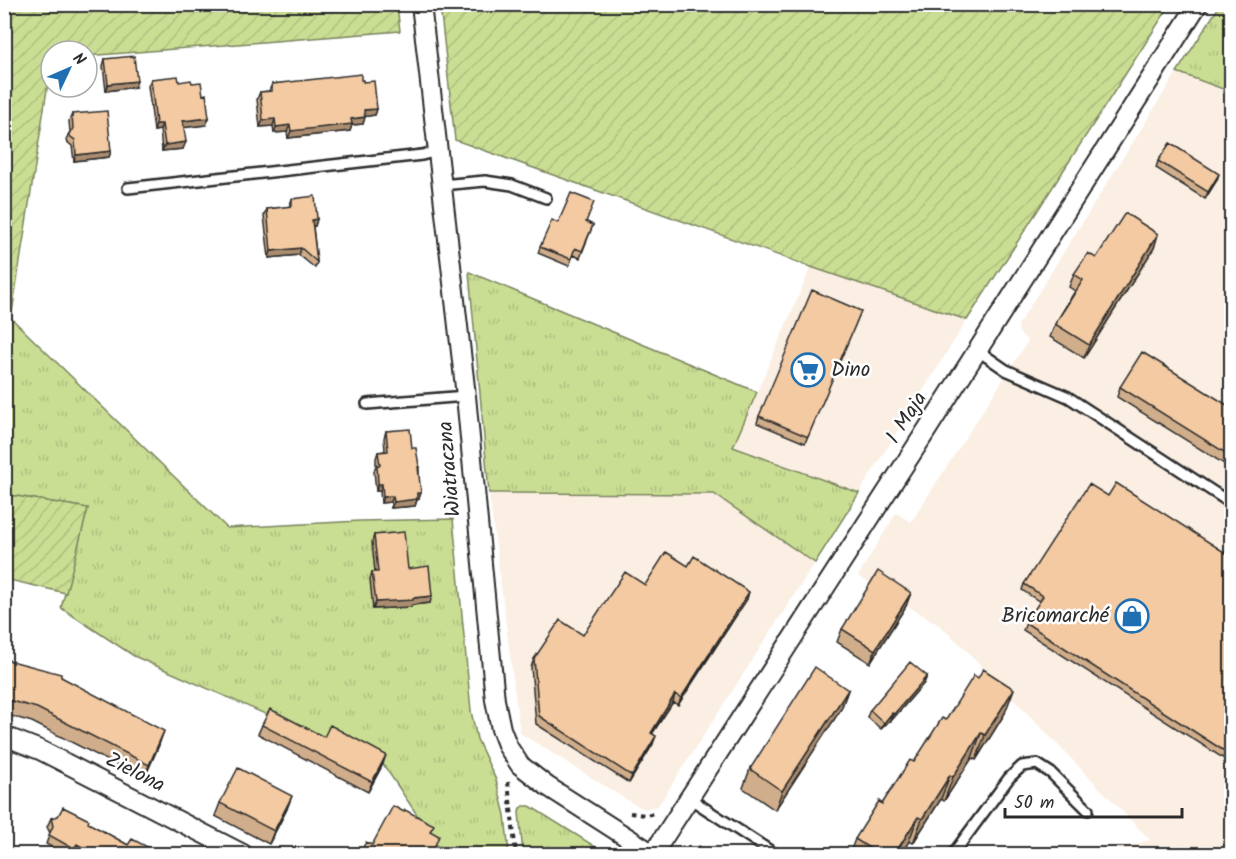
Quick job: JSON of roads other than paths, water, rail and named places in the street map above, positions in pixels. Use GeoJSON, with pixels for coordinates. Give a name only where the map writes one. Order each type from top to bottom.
{"type":"FeatureCollection","features":[{"type":"Feature","properties":{"kind":"street","name":"Wiatraczna"},"geometry":{"type":"LineString","coordinates":[[420,4],[466,396],[495,700],[501,729],[508,747],[520,765],[547,786],[653,855]]}},
{"type":"Feature","properties":{"kind":"street","name":"1 Maja"},"geometry":{"type":"LineString","coordinates":[[653,855],[1198,4]]}},
{"type":"Feature","properties":{"kind":"street","name":"Zielona"},"geometry":{"type":"LineString","coordinates":[[4,736],[40,750],[243,855]]}},
{"type":"Feature","properties":{"kind":"lane"},"geometry":{"type":"LineString","coordinates":[[128,188],[438,151]]}},
{"type":"Feature","properties":{"kind":"lane"},"geometry":{"type":"LineString","coordinates":[[441,185],[485,181],[512,185],[546,198]]}},
{"type":"Feature","properties":{"kind":"lane"},"geometry":{"type":"LineString","coordinates":[[977,350],[1006,370],[1068,397],[1232,504]]}},
{"type":"Feature","properties":{"kind":"lane"},"geometry":{"type":"LineString","coordinates":[[367,404],[466,396]]}},
{"type":"Feature","properties":{"kind":"lane"},"geometry":{"type":"LineString","coordinates":[[953,855],[1009,778],[1022,766],[1037,764],[1052,772],[1088,810]]}},
{"type":"Feature","properties":{"kind":"lane"},"geometry":{"type":"LineString","coordinates":[[689,798],[775,855]]}},
{"type":"Feature","properties":{"kind":"place","name":"Dino"},"geometry":{"type":"Point","coordinates":[808,370]}},
{"type":"Feature","properties":{"kind":"place","name":"Bricomarché"},"geometry":{"type":"Point","coordinates":[1132,616]}}]}
